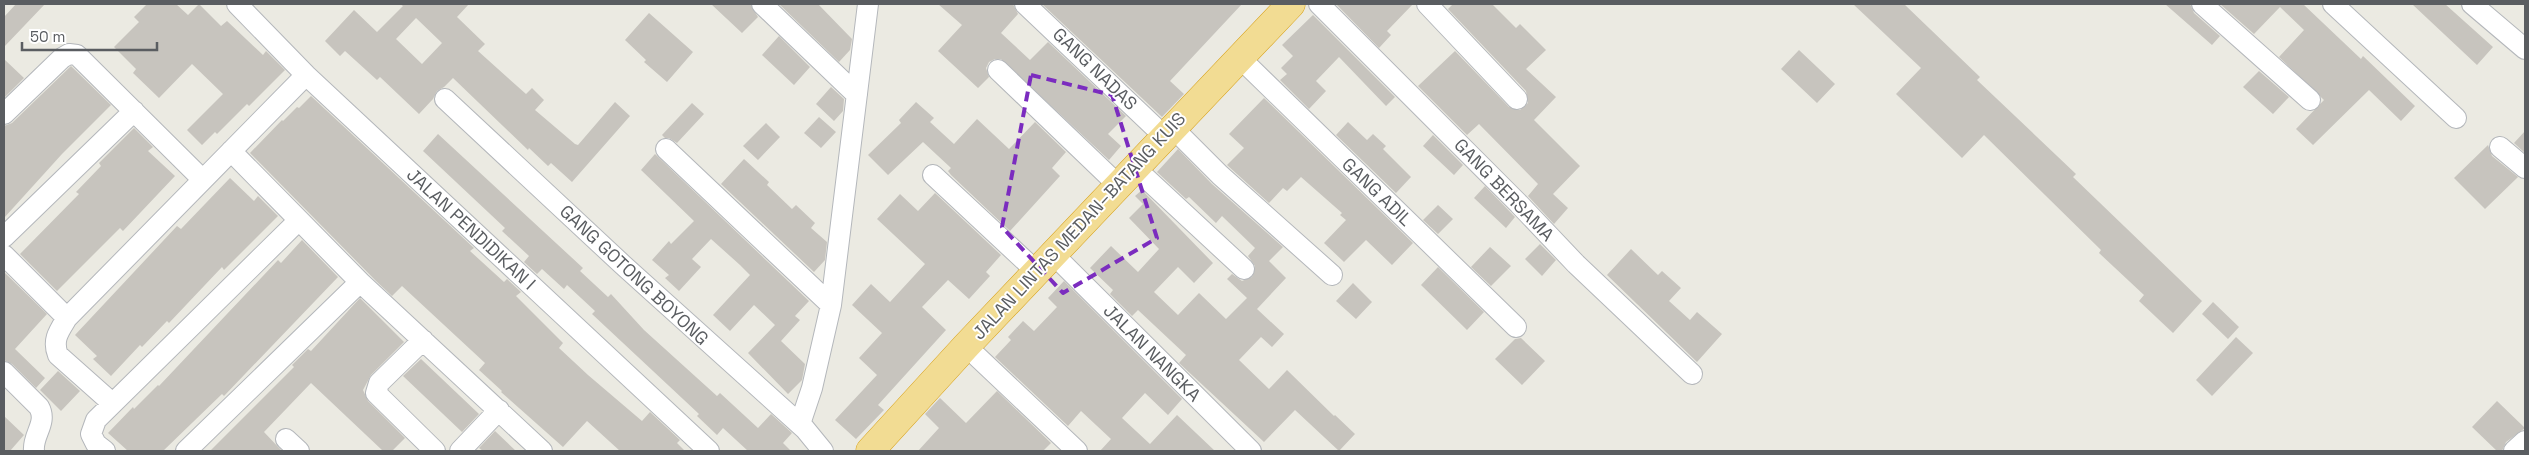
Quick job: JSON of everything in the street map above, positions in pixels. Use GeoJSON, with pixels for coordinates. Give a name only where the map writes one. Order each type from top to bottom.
{"type":"FeatureCollection","features":[{"type":"Feature","properties":{"kind":"highway","name":"JALAN LINTAS MEDAN–BATANG KUIS"},"geometry":{"type":"LineString","coordinates":[[874,450],[966,346],[1291,4]]}},
{"type":"Feature","properties":{"kind":"street","name":"JALAN PENDIDIKAN I"},"geometry":{"type":"LineString","coordinates":[[237,4],[306,75],[709,451]]}},
{"type":"Feature","properties":{"kind":"street"},"geometry":{"type":"LineString","coordinates":[[762,4],[857,95]]}},
{"type":"Feature","properties":{"kind":"street"},"geometry":{"type":"LineString","coordinates":[[803,427],[831,305],[868,4]]}},
{"type":"Feature","properties":{"kind":"street","name":"GANG NADAS"},"geometry":{"type":"LineString","coordinates":[[1025,4],[1332,275]]}},
{"type":"Feature","properties":{"kind":"street","name":"GANG BERSAMA"},"geometry":{"type":"LineString","coordinates":[[1319,4],[1519,204],[1576,264],[1692,374]]}},
{"type":"Feature","properties":{"kind":"street"},"geometry":{"type":"LineString","coordinates":[[1427,4],[1517,99]]}},
{"type":"Feature","properties":{"kind":"street"},"geometry":{"type":"LineString","coordinates":[[2202,4],[2310,100]]}},
{"type":"Feature","properties":{"kind":"street"},"geometry":{"type":"LineString","coordinates":[[2333,4],[2456,118]]}},
{"type":"Feature","properties":{"kind":"street"},"geometry":{"type":"LineString","coordinates":[[2472,4],[2525,49]]}},
{"type":"Feature","properties":{"kind":"street"},"geometry":{"type":"LineString","coordinates":[[4,114],[62,58],[69,54],[81,57],[202,179]]}},
{"type":"Feature","properties":{"kind":"street","name":"GANG ADIL"},"geometry":{"type":"LineString","coordinates":[[1239,57],[1516,327]]}},
{"type":"Feature","properties":{"kind":"street"},"geometry":{"type":"LineString","coordinates":[[998,70],[1126,176],[1244,269]]}},
{"type":"Feature","properties":{"kind":"street"},"geometry":{"type":"LineString","coordinates":[[112,403],[58,355],[55,347],[56,336],[67,318],[306,75]]}},
{"type":"Feature","properties":{"kind":"street","name":"GANG GOTONG BOYONG"},"geometry":{"type":"LineString","coordinates":[[444,99],[622,265],[803,427],[822,450]]}},
{"type":"Feature","properties":{"kind":"street"},"geometry":{"type":"LineString","coordinates":[[4,237],[134,111]]}},
{"type":"Feature","properties":{"kind":"street"},"geometry":{"type":"LineString","coordinates":[[2500,147],[2525,168]]}},
{"type":"Feature","properties":{"kind":"street"},"geometry":{"type":"LineString","coordinates":[[666,149],[831,305]]}},
{"type":"Feature","properties":{"kind":"street"},"geometry":{"type":"LineString","coordinates":[[231,151],[360,282],[542,451]]}},
{"type":"Feature","properties":{"kind":"street","name":"JALAN NANGKA"},"geometry":{"type":"LineString","coordinates":[[933,175],[1045,263],[1251,451]]}},
{"type":"Feature","properties":{"kind":"street"},"geometry":{"type":"LineString","coordinates":[[105,451],[93,439],[92,428],[112,403],[298,221]]}},
{"type":"Feature","properties":{"kind":"street"},"geometry":{"type":"LineString","coordinates":[[4,256],[67,318]]}},
{"type":"Feature","properties":{"kind":"street"},"geometry":{"type":"LineString","coordinates":[[186,451],[360,282]]}},
{"type":"Feature","properties":{"kind":"street"},"geometry":{"type":"LineString","coordinates":[[423,340],[379,383],[376,393],[435,451]]}},
{"type":"Feature","properties":{"kind":"street"},"geometry":{"type":"LineString","coordinates":[[966,346],[1077,451]]}},
{"type":"Feature","properties":{"kind":"street"},"geometry":{"type":"LineString","coordinates":[[4,372],[39,407],[42,414],[42,421],[34,440],[34,451]]}},
{"type":"Feature","properties":{"kind":"street"},"geometry":{"type":"LineString","coordinates":[[460,451],[499,410]]}},
{"type":"Feature","properties":{"kind":"street"},"geometry":{"type":"LineString","coordinates":[[2514,451],[2525,441]]}},
{"type":"Feature","properties":{"kind":"highlighted area"},"geometry":{"type":"Polygon","coordinates":[[[1031,75],[1112,95],[1157,238],[1063,293],[1002,227],[1031,75]]]}},
{"type":"Feature","properties":{"kind":"building"},"geometry":{"type":"Polygon","coordinates":[[[16,4],[45,4],[4,47],[4,17],[16,4]]]}},
{"type":"Feature","properties":{"kind":"building"},"geometry":{"type":"Polygon","coordinates":[[[147,4],[176,4],[188,15],[199,4],[221,26],[227,21],[263,55],[266,51],[285,70],[249,106],[247,104],[217,134],[215,132],[202,145],[187,130],[223,94],[192,64],[159,98],[133,73],[136,69],[114,47],[139,22],[134,17],[147,4]]]}},
{"type":"Feature","properties":{"kind":"building"},"geometry":{"type":"Polygon","coordinates":[[[400,4],[469,4],[457,17],[485,44],[478,51],[526,94],[532,88],[544,100],[535,110],[575,144],[578,145],[615,102],[630,116],[572,182],[551,163],[548,166],[529,148],[528,150],[453,78],[437,91],[433,99],[419,114],[380,77],[377,80],[345,51],[340,56],[325,41],[354,10],[377,32],[403,6],[400,4]],[[416,18],[396,39],[422,64],[442,43],[416,18]]]}},
{"type":"Feature","properties":{"kind":"building"},"geometry":{"type":"Polygon","coordinates":[[[711,4],[750,4],[758,17],[742,33],[711,4]]]}},
{"type":"Feature","properties":{"kind":"building"},"geometry":{"type":"Polygon","coordinates":[[[779,4],[818,4],[852,39],[850,50],[839,62],[779,4]]]}},
{"type":"Feature","properties":{"kind":"building"},"geometry":{"type":"Polygon","coordinates":[[[938,4],[1013,4],[1018,14],[1001,33],[1030,60],[1048,42],[1126,116],[1108,134],[1121,146],[1109,160],[1001,59],[989,62],[986,68],[989,77],[978,88],[938,51],[962,25],[938,4]]]}},
{"type":"Feature","properties":{"kind":"building"},"geometry":{"type":"Polygon","coordinates":[[[1042,4],[1242,4],[1170,81],[1184,94],[1162,117],[1042,4]]]}},
{"type":"Feature","properties":{"kind":"building"},"geometry":{"type":"Polygon","coordinates":[[[1336,4],[1413,4],[1387,31],[1391,35],[1379,48],[1336,4]]]}},
{"type":"Feature","properties":{"kind":"building"},"geometry":{"type":"Polygon","coordinates":[[[1453,4],[1492,4],[1516,28],[1520,24],[1546,50],[1526,69],[1556,97],[1534,120],[1580,166],[1553,194],[1568,208],[1554,224],[1528,196],[1538,184],[1479,124],[1467,135],[1418,86],[1455,51],[1509,107],[1520,110],[1528,103],[1526,91],[1448,9],[1453,4]]]}},
{"type":"Feature","properties":{"kind":"building"},"geometry":{"type":"Polygon","coordinates":[[[1853,4],[1904,4],[1980,77],[1977,80],[2076,174],[2073,177],[2202,301],[2173,333],[2139,301],[2144,295],[2099,253],[2101,250],[1984,135],[1962,158],[1896,94],[1921,68],[1853,4]]]}},
{"type":"Feature","properties":{"kind":"building"},"geometry":{"type":"Polygon","coordinates":[[[2165,4],[2190,4],[2194,13],[2220,36],[2212,45],[2165,4]]]}},
{"type":"Feature","properties":{"kind":"building"},"geometry":{"type":"Polygon","coordinates":[[[2220,4],[2303,4],[2361,59],[2363,56],[2415,106],[2401,121],[2369,90],[2313,145],[2296,129],[2324,100],[2279,57],[2304,30],[2280,7],[2254,34],[2220,4]]]}},
{"type":"Feature","properties":{"kind":"building"},"geometry":{"type":"Polygon","coordinates":[[[2412,4],[2445,4],[2493,47],[2477,65],[2412,4]]]}},
{"type":"Feature","properties":{"kind":"building"},"geometry":{"type":"Polygon","coordinates":[[[649,13],[693,52],[667,82],[644,62],[646,60],[625,40],[649,13]]]}},
{"type":"Feature","properties":{"kind":"building"},"geometry":{"type":"Polygon","coordinates":[[[1313,15],[1395,97],[1386,106],[1339,57],[1316,81],[1326,91],[1309,109],[1280,80],[1287,74],[1281,68],[1293,56],[1282,45],[1313,15]]]}},
{"type":"Feature","properties":{"kind":"building"},"geometry":{"type":"Polygon","coordinates":[[[779,36],[810,67],[794,85],[762,55],[779,36]]]}},
{"type":"Feature","properties":{"kind":"building"},"geometry":{"type":"Polygon","coordinates":[[[1799,50],[1835,84],[1817,103],[1781,69],[1799,50]]]}},
{"type":"Feature","properties":{"kind":"building"},"geometry":{"type":"Polygon","coordinates":[[[4,59],[24,78],[4,98],[4,59]]]}},
{"type":"Feature","properties":{"kind":"building"},"geometry":{"type":"Polygon","coordinates":[[[71,66],[111,105],[62,154],[4,218],[4,126],[12,123],[71,66]]]}},
{"type":"Feature","properties":{"kind":"building"},"geometry":{"type":"Polygon","coordinates":[[[2259,71],[2289,97],[2273,114],[2243,87],[2259,71]]]}},
{"type":"Feature","properties":{"kind":"building"},"geometry":{"type":"Polygon","coordinates":[[[831,87],[844,99],[843,111],[834,121],[816,104],[831,87]]]}},
{"type":"Feature","properties":{"kind":"building"},"geometry":{"type":"Polygon","coordinates":[[[311,96],[474,248],[470,251],[504,282],[507,279],[521,292],[516,296],[563,343],[559,348],[642,421],[650,412],[680,440],[677,443],[685,451],[620,451],[587,421],[563,447],[479,370],[485,363],[402,286],[392,296],[376,281],[250,153],[282,120],[297,107],[299,108],[311,96]]]}},
{"type":"Feature","properties":{"kind":"building"},"geometry":{"type":"Polygon","coordinates":[[[1264,98],[1413,243],[1392,265],[1366,240],[1344,262],[1324,243],[1346,220],[1340,215],[1342,213],[1301,177],[1287,191],[1283,188],[1269,203],[1227,165],[1244,148],[1229,134],[1264,98]]]}},
{"type":"Feature","properties":{"kind":"building"},"geometry":{"type":"Polygon","coordinates":[[[916,102],[934,118],[930,122],[954,144],[977,119],[1009,149],[1035,122],[1066,152],[1052,168],[1060,176],[1010,231],[951,175],[948,171],[951,168],[923,142],[888,175],[868,155],[901,123],[899,120],[916,102]]]}},
{"type":"Feature","properties":{"kind":"building"},"geometry":{"type":"Polygon","coordinates":[[[692,103],[704,114],[677,143],[669,138],[665,138],[662,135],[692,103]]]}},
{"type":"Feature","properties":{"kind":"building"},"geometry":{"type":"Polygon","coordinates":[[[819,117],[836,132],[821,148],[804,133],[819,117]]]}},
{"type":"Feature","properties":{"kind":"building"},"geometry":{"type":"Polygon","coordinates":[[[1348,122],[1367,140],[1373,134],[1386,146],[1383,149],[1411,177],[1396,193],[1336,135],[1348,122]]]}},
{"type":"Feature","properties":{"kind":"building"},"geometry":{"type":"Polygon","coordinates":[[[766,123],[780,137],[758,160],[743,146],[766,123]]]}},
{"type":"Feature","properties":{"kind":"building"},"geometry":{"type":"Polygon","coordinates":[[[134,128],[153,147],[148,151],[175,176],[123,231],[120,228],[57,291],[20,254],[79,194],[76,192],[101,166],[99,163],[134,128]]]}},
{"type":"Feature","properties":{"kind":"building"},"geometry":{"type":"Polygon","coordinates":[[[2525,131],[2525,153],[2514,143],[2525,131]]]}},
{"type":"Feature","properties":{"kind":"building"},"geometry":{"type":"Polygon","coordinates":[[[438,134],[583,268],[580,271],[608,297],[611,294],[644,330],[717,396],[720,393],[758,428],[771,414],[792,433],[783,443],[791,451],[748,451],[723,428],[717,435],[697,416],[699,414],[592,314],[595,311],[567,285],[564,289],[542,269],[537,274],[524,262],[529,256],[502,231],[505,228],[423,151],[438,134]]]}},
{"type":"Feature","properties":{"kind":"building"},"geometry":{"type":"Polygon","coordinates":[[[1433,135],[1463,165],[1454,175],[1423,146],[1433,135]]]}},
{"type":"Feature","properties":{"kind":"building"},"geometry":{"type":"Polygon","coordinates":[[[2488,145],[2492,156],[2518,177],[2485,209],[2454,178],[2488,145]]]}},
{"type":"Feature","properties":{"kind":"building"},"geometry":{"type":"Polygon","coordinates":[[[1178,149],[1212,184],[1283,247],[1269,261],[1286,278],[1257,309],[1284,334],[1272,347],[1261,337],[1239,360],[1269,389],[1287,370],[1355,434],[1339,451],[1295,410],[1264,442],[1179,363],[1186,355],[1138,310],[1132,316],[1110,294],[1113,290],[1090,268],[1111,246],[1138,272],[1159,249],[1129,218],[1143,204],[1135,196],[1142,190],[1213,263],[1194,283],[1178,267],[1154,292],[1178,315],[1199,293],[1226,319],[1247,298],[1227,279],[1232,274],[1242,281],[1252,277],[1255,266],[1248,256],[1255,248],[1222,216],[1216,223],[1189,197],[1186,199],[1157,172],[1178,149]]]}},
{"type":"Feature","properties":{"kind":"building"},"geometry":{"type":"Polygon","coordinates":[[[655,154],[809,301],[795,316],[800,320],[781,341],[805,364],[802,380],[788,394],[748,353],[775,325],[754,305],[730,331],[713,315],[750,275],[740,265],[711,239],[692,259],[701,267],[679,291],[665,278],[669,275],[652,260],[669,241],[671,244],[694,221],[641,170],[655,154]]]}},
{"type":"Feature","properties":{"kind":"building"},"geometry":{"type":"Polygon","coordinates":[[[744,159],[769,182],[767,185],[792,209],[796,205],[815,223],[811,228],[827,242],[825,260],[814,272],[721,184],[744,159]]]}},
{"type":"Feature","properties":{"kind":"building"},"geometry":{"type":"Polygon","coordinates":[[[230,178],[254,201],[258,196],[278,216],[224,270],[222,267],[169,323],[167,321],[142,347],[140,345],[111,376],[93,359],[97,356],[75,335],[177,226],[181,229],[230,178]]]}},
{"type":"Feature","properties":{"kind":"building"},"geometry":{"type":"Polygon","coordinates":[[[1485,186],[1515,217],[1506,228],[1474,198],[1485,186]]]}},
{"type":"Feature","properties":{"kind":"building"},"geometry":{"type":"Polygon","coordinates":[[[935,193],[1001,255],[986,272],[990,276],[969,299],[948,280],[922,307],[946,330],[878,405],[884,410],[856,439],[835,420],[877,375],[859,358],[882,333],[852,305],[871,284],[890,302],[925,264],[877,219],[900,194],[918,211],[935,193]]]}},
{"type":"Feature","properties":{"kind":"building"},"geometry":{"type":"Polygon","coordinates":[[[1438,205],[1453,219],[1438,234],[1423,220],[1438,205]]]}},
{"type":"Feature","properties":{"kind":"building"},"geometry":{"type":"Polygon","coordinates":[[[302,240],[338,277],[224,396],[222,394],[163,451],[128,451],[108,433],[133,407],[134,409],[159,386],[278,260],[281,263],[302,240]]]}},
{"type":"Feature","properties":{"kind":"building"},"geometry":{"type":"Polygon","coordinates":[[[1540,244],[1556,260],[1542,276],[1525,259],[1540,244]]]}},
{"type":"Feature","properties":{"kind":"building"},"geometry":{"type":"Polygon","coordinates":[[[1490,247],[1511,266],[1491,286],[1471,267],[1490,247]]]}},
{"type":"Feature","properties":{"kind":"building"},"geometry":{"type":"Polygon","coordinates":[[[1631,249],[1658,275],[1662,271],[1681,288],[1669,301],[1690,320],[1697,312],[1722,334],[1697,362],[1607,275],[1631,249]]]}},
{"type":"Feature","properties":{"kind":"building"},"geometry":{"type":"Polygon","coordinates":[[[1438,267],[1484,312],[1467,330],[1421,285],[1438,267]]]}},
{"type":"Feature","properties":{"kind":"building"},"geometry":{"type":"Polygon","coordinates":[[[4,272],[47,314],[15,349],[45,378],[36,388],[12,364],[4,360],[4,272]]]}},
{"type":"Feature","properties":{"kind":"building"},"geometry":{"type":"Polygon","coordinates":[[[1064,281],[1182,399],[1168,415],[1145,393],[1122,418],[1150,444],[1177,415],[1215,451],[1100,451],[1111,439],[1081,411],[1068,426],[995,357],[1011,340],[1008,337],[1023,321],[1034,331],[1057,307],[1048,298],[1064,281]]]}},
{"type":"Feature","properties":{"kind":"building"},"geometry":{"type":"Polygon","coordinates":[[[1353,283],[1372,302],[1356,319],[1336,301],[1353,283]]]}},
{"type":"Feature","properties":{"kind":"building"},"geometry":{"type":"Polygon","coordinates":[[[360,298],[404,342],[371,375],[363,390],[368,401],[405,438],[392,451],[383,451],[311,383],[264,432],[282,451],[210,451],[294,367],[292,365],[308,349],[311,351],[360,298]]]}},
{"type":"Feature","properties":{"kind":"building"},"geometry":{"type":"Polygon","coordinates":[[[2213,302],[2239,327],[2228,339],[2202,314],[2213,302]]]}},
{"type":"Feature","properties":{"kind":"building"},"geometry":{"type":"Polygon","coordinates":[[[2236,337],[2253,353],[2212,396],[2196,380],[2236,337]]]}},
{"type":"Feature","properties":{"kind":"building"},"geometry":{"type":"Polygon","coordinates":[[[1521,338],[1545,361],[1522,385],[1495,359],[1515,339],[1521,338]]]}},
{"type":"Feature","properties":{"kind":"building"},"geometry":{"type":"Polygon","coordinates":[[[421,359],[479,414],[462,432],[403,376],[421,359]]]}},
{"type":"Feature","properties":{"kind":"building"},"geometry":{"type":"Polygon","coordinates":[[[58,371],[80,391],[61,411],[40,390],[58,371]]]}},
{"type":"Feature","properties":{"kind":"building"},"geometry":{"type":"Polygon","coordinates":[[[997,391],[1051,443],[1043,451],[918,451],[939,428],[925,414],[940,398],[966,423],[997,391]]]}},
{"type":"Feature","properties":{"kind":"building"},"geometry":{"type":"Polygon","coordinates":[[[2497,401],[2525,428],[2506,442],[2502,451],[2497,451],[2472,427],[2497,401]]]}},
{"type":"Feature","properties":{"kind":"building"},"geometry":{"type":"Polygon","coordinates":[[[4,416],[24,435],[10,451],[4,451],[4,416]]]}},
{"type":"Feature","properties":{"kind":"building"},"geometry":{"type":"Polygon","coordinates":[[[495,431],[516,451],[483,451],[479,448],[495,431]]]}}]}
